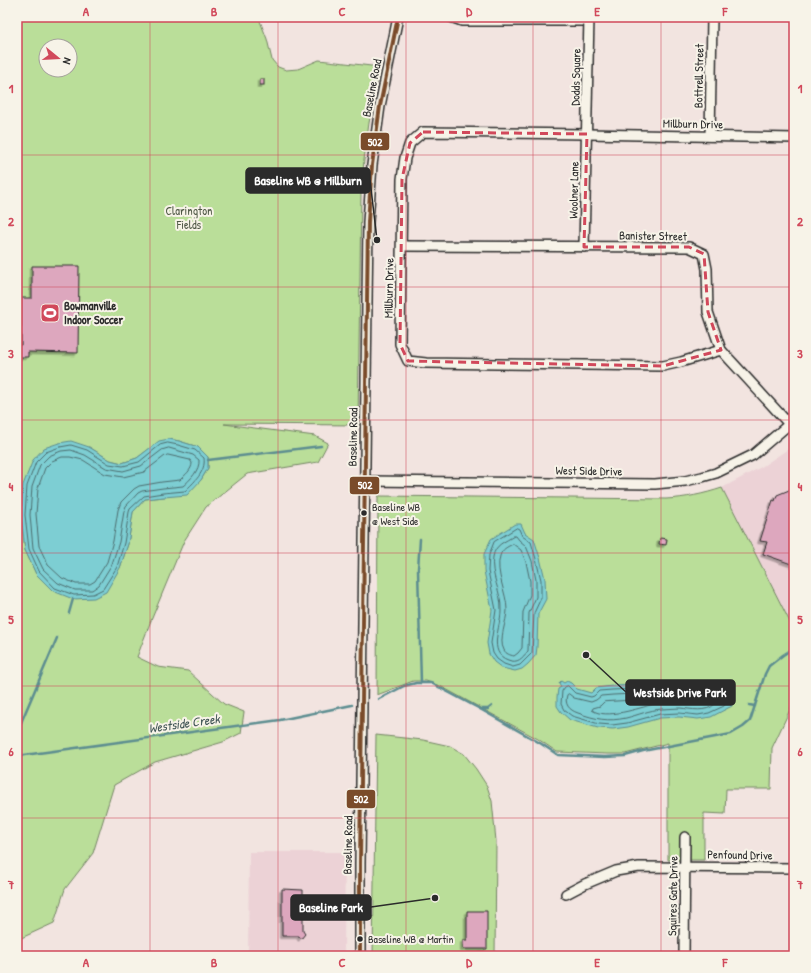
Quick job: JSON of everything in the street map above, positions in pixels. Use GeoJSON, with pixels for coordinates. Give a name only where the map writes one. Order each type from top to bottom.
{"type":"FeatureCollection","features":[{"type":"Feature","properties":{"kind":"street","name":"Baseline Road"},"geometry":{"type":"LineString","coordinates":[[360,956],[368,215],[372,165],[380,106],[398,17]]}},
{"type":"Feature","properties":{"kind":"street","name":"Dodds Square"},"geometry":{"type":"LineString","coordinates":[[451,17],[462,21],[589,19],[587,134]]}},
{"type":"Feature","properties":{"kind":"street","name":"Bottrell Street"},"geometry":{"type":"LineString","coordinates":[[710,136],[712,17]]}},
{"type":"Feature","properties":{"kind":"street","name":"Millburn Drive"},"geometry":{"type":"LineString","coordinates":[[721,350],[663,366],[426,363],[408,361],[400,344],[402,179],[405,158],[410,143],[423,132],[794,138]]}},
{"type":"Feature","properties":{"kind":"street","name":"Woolner Lane"},"geometry":{"type":"LineString","coordinates":[[584,247],[587,134]]}},
{"type":"Feature","properties":{"kind":"street","name":"Banister Street"},"geometry":{"type":"LineString","coordinates":[[402,246],[689,247],[704,254],[707,269],[708,312],[721,350],[780,414],[792,422]]}},
{"type":"Feature","properties":{"kind":"street","name":"West Side Drive"},"geometry":{"type":"LineString","coordinates":[[365,481],[655,484],[685,481],[716,473],[753,455],[792,422]]}},
{"type":"Feature","properties":{"kind":"street","name":"Squires Gate Drive"},"geometry":{"type":"LineString","coordinates":[[684,956],[685,837]]}},
{"type":"Feature","properties":{"kind":"street","name":"Penfound Drive"},"geometry":{"type":"LineString","coordinates":[[566,894],[585,884],[616,872],[639,866],[794,868]]}},
{"type":"Feature","properties":{"kind":"highlighted area"},"geometry":{"type":"Polygon","coordinates":[[[423,132],[587,134],[584,247],[689,247],[704,254],[708,312],[721,350],[663,366],[408,361],[400,344],[402,179],[410,143],[423,132]]]}},
{"type":"Feature","properties":{"kind":"shaded area"},"geometry":{"type":"Polygon","coordinates":[[[794,445],[794,630],[722,488],[763,466],[794,445]]]}},
{"type":"Feature","properties":{"kind":"shaded area"},"geometry":{"type":"Polygon","coordinates":[[[249,852],[345,852],[344,956],[248,956],[249,852]]]}},
{"type":"Feature","properties":{"kind":"green space","name":"Clarington Fields"},"geometry":{"type":"Polygon","coordinates":[[[17,17],[257,17],[267,39],[272,60],[278,67],[286,70],[298,69],[319,60],[380,67],[369,123],[361,194],[358,425],[224,424],[315,436],[328,443],[318,462],[247,474],[206,507],[184,541],[137,657],[158,667],[188,671],[224,704],[244,712],[241,733],[223,742],[155,762],[114,785],[93,853],[65,889],[54,923],[17,940],[17,17]],[[169,439],[149,449],[137,458],[122,463],[110,460],[89,447],[21,515],[25,550],[36,574],[120,568],[128,544],[133,512],[145,499],[164,497],[201,480],[208,468],[208,457],[198,447],[169,439]]]}},
{"type":"Feature","properties":{"kind":"green space"},"geometry":{"type":"Polygon","coordinates":[[[722,488],[794,630],[794,701],[772,748],[771,789],[726,789],[725,814],[704,813],[704,860],[668,860],[668,743],[625,754],[557,752],[538,739],[440,686],[426,681],[413,681],[377,695],[378,496],[666,499],[680,498],[722,488]]]}},
{"type":"Feature","properties":{"kind":"green space"},"geometry":{"type":"Polygon","coordinates":[[[376,735],[423,740],[450,746],[464,754],[487,786],[492,801],[496,841],[495,956],[373,956],[376,735]]]}},
{"type":"Feature","properties":{"kind":"water"},"geometry":{"type":"Polygon","coordinates":[[[169,439],[198,447],[208,457],[208,468],[201,480],[187,495],[145,499],[133,512],[128,544],[120,568],[106,592],[94,598],[73,599],[53,591],[36,574],[25,550],[21,515],[23,485],[33,460],[44,448],[71,441],[89,447],[110,460],[122,463],[137,458],[159,441],[169,439]]]}},
{"type":"Feature","properties":{"kind":"water"},"geometry":{"type":"Polygon","coordinates":[[[515,524],[521,524],[525,533],[534,539],[545,579],[546,599],[538,614],[536,655],[522,669],[515,671],[502,668],[494,662],[489,654],[487,643],[492,610],[484,571],[484,554],[491,539],[515,524]]]}},
{"type":"Feature","properties":{"kind":"water"},"geometry":{"type":"Polygon","coordinates":[[[561,681],[564,683],[567,681],[577,689],[591,693],[596,688],[612,686],[695,685],[712,687],[721,696],[732,702],[732,706],[711,717],[698,719],[679,717],[660,718],[628,727],[613,729],[598,728],[570,720],[561,712],[557,706],[557,697],[558,689],[561,687],[559,683],[561,681]]]}},
{"type":"Feature","properties":{"kind":"building"},"geometry":{"type":"Polygon","coordinates":[[[260,79],[264,79],[264,85],[260,85],[260,79]]]}},
{"type":"Feature","properties":{"kind":"building","name":"Bowmanville Indoor Soccer"},"geometry":{"type":"Polygon","coordinates":[[[32,266],[79,266],[78,353],[28,352],[28,357],[17,357],[17,345],[21,345],[21,334],[17,334],[17,328],[21,328],[21,298],[32,298],[32,266]]]}},
{"type":"Feature","properties":{"kind":"building"},"geometry":{"type":"Polygon","coordinates":[[[794,488],[794,565],[763,554],[767,542],[760,541],[773,500],[775,501],[777,495],[794,488]]]}},
{"type":"Feature","properties":{"kind":"building"},"geometry":{"type":"Polygon","coordinates":[[[660,538],[667,539],[666,545],[659,544],[660,538]]]}},
{"type":"Feature","properties":{"kind":"building"},"geometry":{"type":"Polygon","coordinates":[[[282,889],[303,890],[303,931],[305,934],[301,939],[299,936],[282,936],[282,889]]]}},
{"type":"Feature","properties":{"kind":"building"},"geometry":{"type":"Polygon","coordinates":[[[467,911],[487,911],[487,949],[463,949],[463,940],[467,940],[467,911]]]}},
{"type":"Feature","properties":{"kind":"waterway"},"geometry":{"type":"LineString","coordinates":[[208,460],[321,446]]}},
{"type":"Feature","properties":{"kind":"waterway"},"geometry":{"type":"LineString","coordinates":[[420,539],[418,569],[421,683]]}},
{"type":"Feature","properties":{"kind":"waterway"},"geometry":{"type":"LineString","coordinates":[[69,613],[73,599]]}},
{"type":"Feature","properties":{"kind":"waterway"},"geometry":{"type":"LineString","coordinates":[[17,732],[57,638]]}},
{"type":"Feature","properties":{"kind":"waterway"},"geometry":{"type":"LineString","coordinates":[[480,709],[558,755],[605,757],[625,756],[643,751],[731,734],[743,727],[750,721],[769,666],[794,648]]}},
{"type":"Feature","properties":{"kind":"waterway"},"geometry":{"type":"LineString","coordinates":[[379,699],[404,686],[416,683],[431,683],[480,709],[488,709],[492,706]]}},
{"type":"Feature","properties":{"kind":"waterway","name":"Westside Creek"},"geometry":{"type":"LineString","coordinates":[[17,756],[280,720],[352,705]]}},
{"type":"Feature","properties":{"kind":"waterway"},"geometry":{"type":"LineString","coordinates":[[749,705],[755,706]]}},
{"type":"Feature","properties":{"kind":"transit line","name":"502"},"geometry":{"type":"LineString","coordinates":[[360,956],[368,222],[372,165],[380,106],[398,17]]}},
{"type":"Feature","properties":{"kind":"place","name":"Baseline WB @ Millburn"},"geometry":{"type":"Point","coordinates":[377,240]}},
{"type":"Feature","properties":{"kind":"place","name":"Bowmanville Indoor Soccer"},"geometry":{"type":"Point","coordinates":[50,313]}},
{"type":"Feature","properties":{"kind":"place","name":"Baseline WB @ West Side"},"geometry":{"type":"Point","coordinates":[364,513]}},
{"type":"Feature","properties":{"kind":"place","name":"Westside Drive Park"},"geometry":{"type":"Point","coordinates":[586,655]}},
{"type":"Feature","properties":{"kind":"place","name":"Baseline Park"},"geometry":{"type":"Point","coordinates":[435,898]}},
{"type":"Feature","properties":{"kind":"place","name":"Baseline WB @ Martin"},"geometry":{"type":"Point","coordinates":[360,939]}}]}
